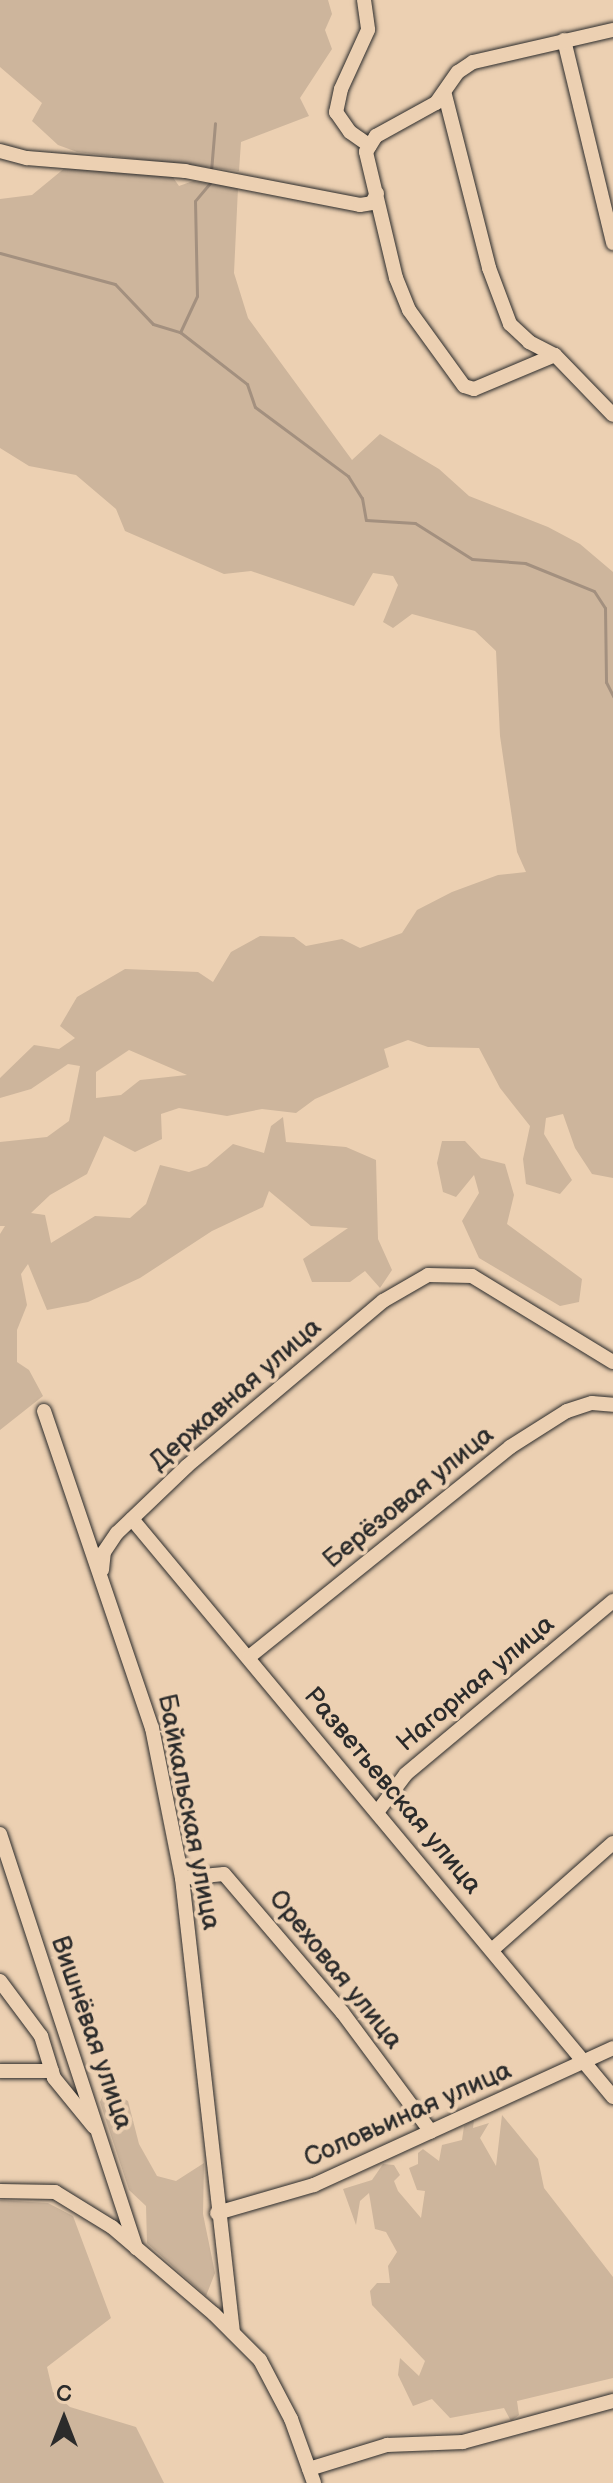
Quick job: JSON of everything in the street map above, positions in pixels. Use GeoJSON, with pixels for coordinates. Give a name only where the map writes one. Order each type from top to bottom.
{"type":"FeatureCollection","features":[{"type":"Feature","properties":{"kind":"street"},"geometry":{"type":"LineString","coordinates":[[364,0],[368,30],[341,89],[336,112],[350,132],[370,146]]}},
{"type":"Feature","properties":{"kind":"street"},"geometry":{"type":"LineString","coordinates":[[555,355],[474,389],[464,386],[409,310],[396,278],[377,193],[367,164],[370,146],[376,136],[416,118],[445,95],[458,72],[473,62],[613,30]]}},
{"type":"Feature","properties":{"kind":"street"},"geometry":{"type":"LineString","coordinates":[[564,40],[613,243]]}},
{"type":"Feature","properties":{"kind":"street"},"geometry":{"type":"LineString","coordinates":[[445,95],[489,268],[510,324],[529,342],[555,355],[613,415]]}},
{"type":"Feature","properties":{"kind":"street"},"geometry":{"type":"LineString","coordinates":[[0,151],[27,158],[185,171],[360,205],[372,203],[377,193]]}},
{"type":"Feature","properties":{"kind":"street","name":"Державная улица"},"geometry":{"type":"LineString","coordinates":[[101,1574],[104,1552],[132,1519],[383,1301],[428,1275],[472,1276],[613,1362]]}},
{"type":"Feature","properties":{"kind":"street","name":"Берёзовая улица"},"geometry":{"type":"LineString","coordinates":[[249,1657],[510,1447],[567,1411],[592,1403],[613,1405]]}},
{"type":"Feature","properties":{"kind":"street","name":"Байкальская улица"},"geometry":{"type":"LineString","coordinates":[[44,1411],[152,1728],[182,1878],[217,2213],[233,2332]]}},
{"type":"Feature","properties":{"kind":"street","name":"Разветьевская улица"},"geometry":{"type":"LineString","coordinates":[[132,1519],[493,1949],[613,2097]]}},
{"type":"Feature","properties":{"kind":"street","name":"Нагорная улица"},"geometry":{"type":"LineString","coordinates":[[378,1811],[406,1774],[613,1601]]}},
{"type":"Feature","properties":{"kind":"street","name":"Вишнёвая улица"},"geometry":{"type":"LineString","coordinates":[[0,1834],[136,2248]]}},
{"type":"Feature","properties":{"kind":"street"},"geometry":{"type":"LineString","coordinates":[[493,1949],[613,1843]]}},
{"type":"Feature","properties":{"kind":"street","name":"Ореховая улица"},"geometry":{"type":"LineString","coordinates":[[182,1878],[224,1874],[342,2012],[431,2132]]}},
{"type":"Feature","properties":{"kind":"street"},"geometry":{"type":"LineString","coordinates":[[0,1981],[41,2036],[52,2071],[99,2132]]}},
{"type":"Feature","properties":{"kind":"street","name":"Соловьиная улица"},"geometry":{"type":"LineString","coordinates":[[217,2213],[314,2185],[613,2048]]}},
{"type":"Feature","properties":{"kind":"street"},"geometry":{"type":"LineString","coordinates":[[0,2071],[52,2071]]}},
{"type":"Feature","properties":{"kind":"street"},"geometry":{"type":"LineString","coordinates":[[0,2191],[55,2192],[136,2248],[233,2332],[260,2360],[311,2476],[387,2445],[463,2442],[613,2401]]}},
{"type":"Feature","properties":{"kind":"shaded area"},"geometry":{"type":"Polygon","coordinates":[[[0,0],[328,0],[332,14],[325,30],[332,49],[300,98],[309,116],[241,142],[239,171],[77,152],[58,145],[32,121],[42,103],[0,67],[0,0]]]}},
{"type":"Feature","properties":{"kind":"shaded area"},"geometry":{"type":"Polygon","coordinates":[[[66,167],[172,176],[179,186],[193,181],[238,188],[234,273],[248,318],[352,460],[380,434],[439,469],[469,496],[548,527],[580,544],[613,572],[613,1178],[592,1174],[575,1148],[563,1114],[546,1118],[544,1134],[572,1180],[560,1194],[526,1184],[523,1159],[530,1126],[500,1088],[479,1048],[428,1047],[408,1040],[384,1049],[389,1067],[315,1099],[296,1113],[262,1109],[227,1116],[179,1108],[161,1114],[162,1139],[135,1152],[104,1136],[87,1174],[50,1195],[31,1213],[45,1215],[51,1243],[95,1216],[130,1218],[146,1204],[160,1165],[189,1172],[207,1166],[233,1144],[264,1153],[271,1126],[283,1117],[286,1142],[346,1147],[376,1160],[378,1239],[392,1270],[380,1288],[365,1271],[350,1282],[312,1282],[303,1259],[348,1228],[311,1226],[269,1191],[263,1207],[212,1231],[140,1278],[88,1302],[47,1310],[28,1264],[21,1274],[27,1305],[17,1330],[17,1362],[29,1370],[43,1396],[0,1430],[0,1234],[5,1226],[0,1226],[0,1142],[47,1137],[69,1121],[80,1066],[68,1064],[31,1089],[0,1098],[0,1078],[34,1045],[59,1049],[75,1038],[60,1026],[77,997],[125,969],[198,972],[213,982],[231,952],[260,936],[294,937],[306,946],[342,939],[360,948],[402,933],[417,910],[452,892],[498,875],[526,872],[517,852],[500,736],[496,651],[475,631],[412,614],[393,628],[383,622],[398,585],[393,576],[373,573],[354,606],[251,571],[224,574],[125,531],[116,509],[76,475],[29,466],[0,448],[0,199],[32,195],[66,167]],[[129,1050],[96,1072],[96,1098],[121,1095],[140,1080],[187,1075],[129,1050]]]}},
{"type":"Feature","properties":{"kind":"shaded area"},"geometry":{"type":"Polygon","coordinates":[[[442,1141],[465,1141],[481,1158],[505,1164],[514,1195],[507,1224],[582,1279],[579,1302],[560,1306],[479,1258],[462,1221],[479,1193],[474,1175],[456,1197],[443,1192],[437,1163],[442,1141]]]}},
{"type":"Feature","properties":{"kind":"shaded area"},"geometry":{"type":"Polygon","coordinates":[[[106,2089],[128,2101],[139,2144],[157,2176],[176,2181],[204,2163],[203,2214],[215,2273],[206,2296],[147,2243],[146,2206],[129,2190],[100,2102],[106,2089]]]}},
{"type":"Feature","properties":{"kind":"shaded area"},"geometry":{"type":"Polygon","coordinates":[[[502,2115],[538,2159],[544,2188],[613,2277],[613,2378],[517,2401],[519,2415],[511,2421],[504,2408],[450,2418],[432,2399],[413,2406],[398,2375],[400,2358],[419,2376],[425,2361],[372,2305],[370,2291],[377,2283],[390,2283],[388,2266],[397,2252],[386,2232],[375,2229],[369,2193],[360,2201],[356,2225],[343,2189],[372,2180],[383,2164],[394,2165],[400,2175],[394,2181],[398,2191],[421,2218],[425,2191],[417,2190],[409,2168],[418,2164],[418,2153],[423,2149],[439,2161],[442,2145],[462,2140],[464,2126],[474,2120],[473,2128],[489,2123],[480,2138],[496,2166],[502,2115]]]}},
{"type":"Feature","properties":{"kind":"shaded area"},"geometry":{"type":"Polygon","coordinates":[[[0,2200],[48,2203],[73,2216],[111,2318],[47,2367],[53,2392],[70,2407],[136,2427],[164,2483],[0,2483],[0,2200]]]}},
{"type":"Feature","properties":{"kind":"waterway"},"geometry":{"type":"LineString","coordinates":[[211,171],[215,123]]}},
{"type":"Feature","properties":{"kind":"waterway"},"geometry":{"type":"LineString","coordinates":[[210,183],[195,201],[197,296],[180,332],[247,384],[255,407],[348,476],[362,498],[366,520],[415,523],[472,559],[525,563],[594,591],[605,608],[606,682],[613,696]]}},
{"type":"Feature","properties":{"kind":"waterway"},"geometry":{"type":"LineString","coordinates":[[0,253],[115,284],[153,324],[180,332]]}}]}
